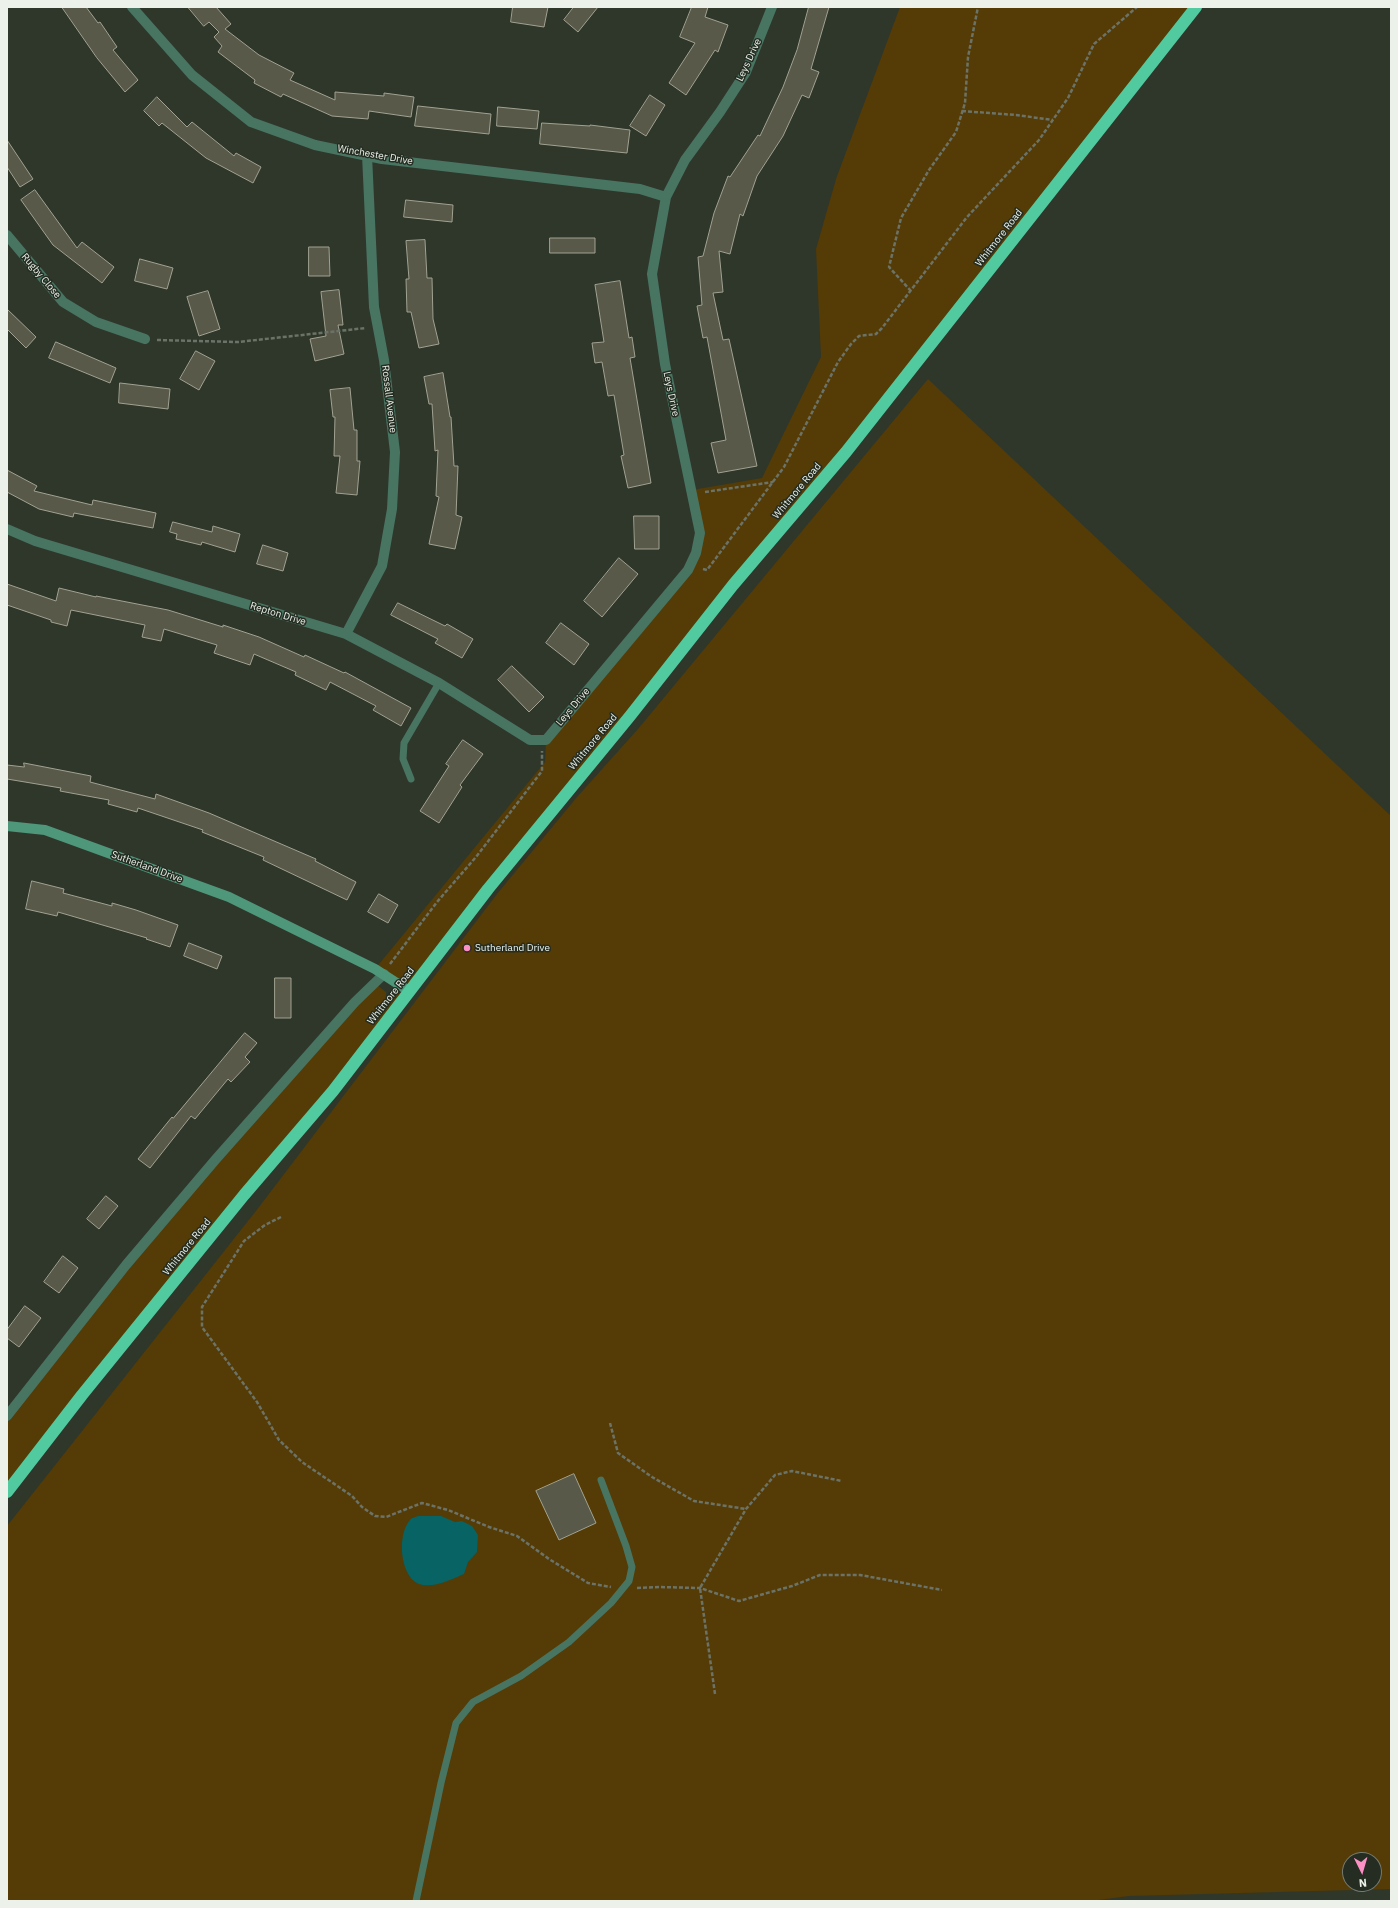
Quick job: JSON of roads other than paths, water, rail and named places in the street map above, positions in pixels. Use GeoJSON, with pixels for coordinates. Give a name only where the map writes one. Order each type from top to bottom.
{"type":"FeatureCollection","features":[{"type":"Feature","properties":{"kind":"highway","name":"Whitmore Road"},"geometry":{"type":"LineString","coordinates":[[7,1492],[82,1395],[244,1195],[333,1091],[493,883],[630,716],[733,585],[846,452],[1196,7]]}},
{"type":"Feature","properties":{"kind":"street","name":"Winchester Drive"},"geometry":{"type":"LineString","coordinates":[[132,7],[192,75],[251,122],[315,144],[367,155],[640,189],[666,197]]}},
{"type":"Feature","properties":{"kind":"street","name":"Leys Drive"},"geometry":{"type":"LineString","coordinates":[[530,740],[546,740],[689,567],[696,553],[700,533],[665,364],[652,274],[666,197],[686,160],[746,72],[772,7]]}},
{"type":"Feature","properties":{"kind":"street","name":"Rossall Avenue"},"geometry":{"type":"LineString","coordinates":[[346,634],[382,566],[392,509],[395,452],[378,326],[374,307],[367,155]]}},
{"type":"Feature","properties":{"kind":"street","name":"Rugby Close"},"geometry":{"type":"LineString","coordinates":[[7,235],[63,302],[96,322],[145,340]]}},
{"type":"Feature","properties":{"kind":"street","name":"Repton Drive"},"geometry":{"type":"LineString","coordinates":[[7,529],[35,541],[346,634],[439,683],[530,740]]}},
{"type":"Feature","properties":{"kind":"street","name":"Sutherland Drive"},"geometry":{"type":"LineString","coordinates":[[7,826],[45,830],[229,897],[384,974],[410,991]]}},
{"type":"Feature","properties":{"kind":"street","name":"Whitmore Road"},"geometry":{"type":"LineString","coordinates":[[7,1416],[126,1265],[206,1171],[355,1002],[384,974]]}},
{"type":"Feature","properties":{"kind":"lane"},"geometry":{"type":"LineString","coordinates":[[411,779],[403,759],[404,743],[439,683]]}},
{"type":"Feature","properties":{"kind":"lane"},"geometry":{"type":"LineString","coordinates":[[416,1901],[441,1783],[456,1723],[473,1702],[521,1676],[569,1642],[611,1603],[629,1581],[632,1567],[626,1546],[601,1480]]}},
{"type":"Feature","properties":{"kind":"water"},"geometry":{"type":"Polygon","coordinates":[[[418,1516],[441,1516],[455,1522],[462,1521],[472,1526],[478,1535],[477,1552],[468,1562],[464,1574],[434,1585],[423,1585],[415,1582],[409,1576],[403,1557],[403,1536],[411,1519],[418,1516]]]}},
{"type":"Feature","properties":{"kind":"place","name":"Sutherland Drive"},"geometry":{"type":"Point","coordinates":[467,948]}}]}
